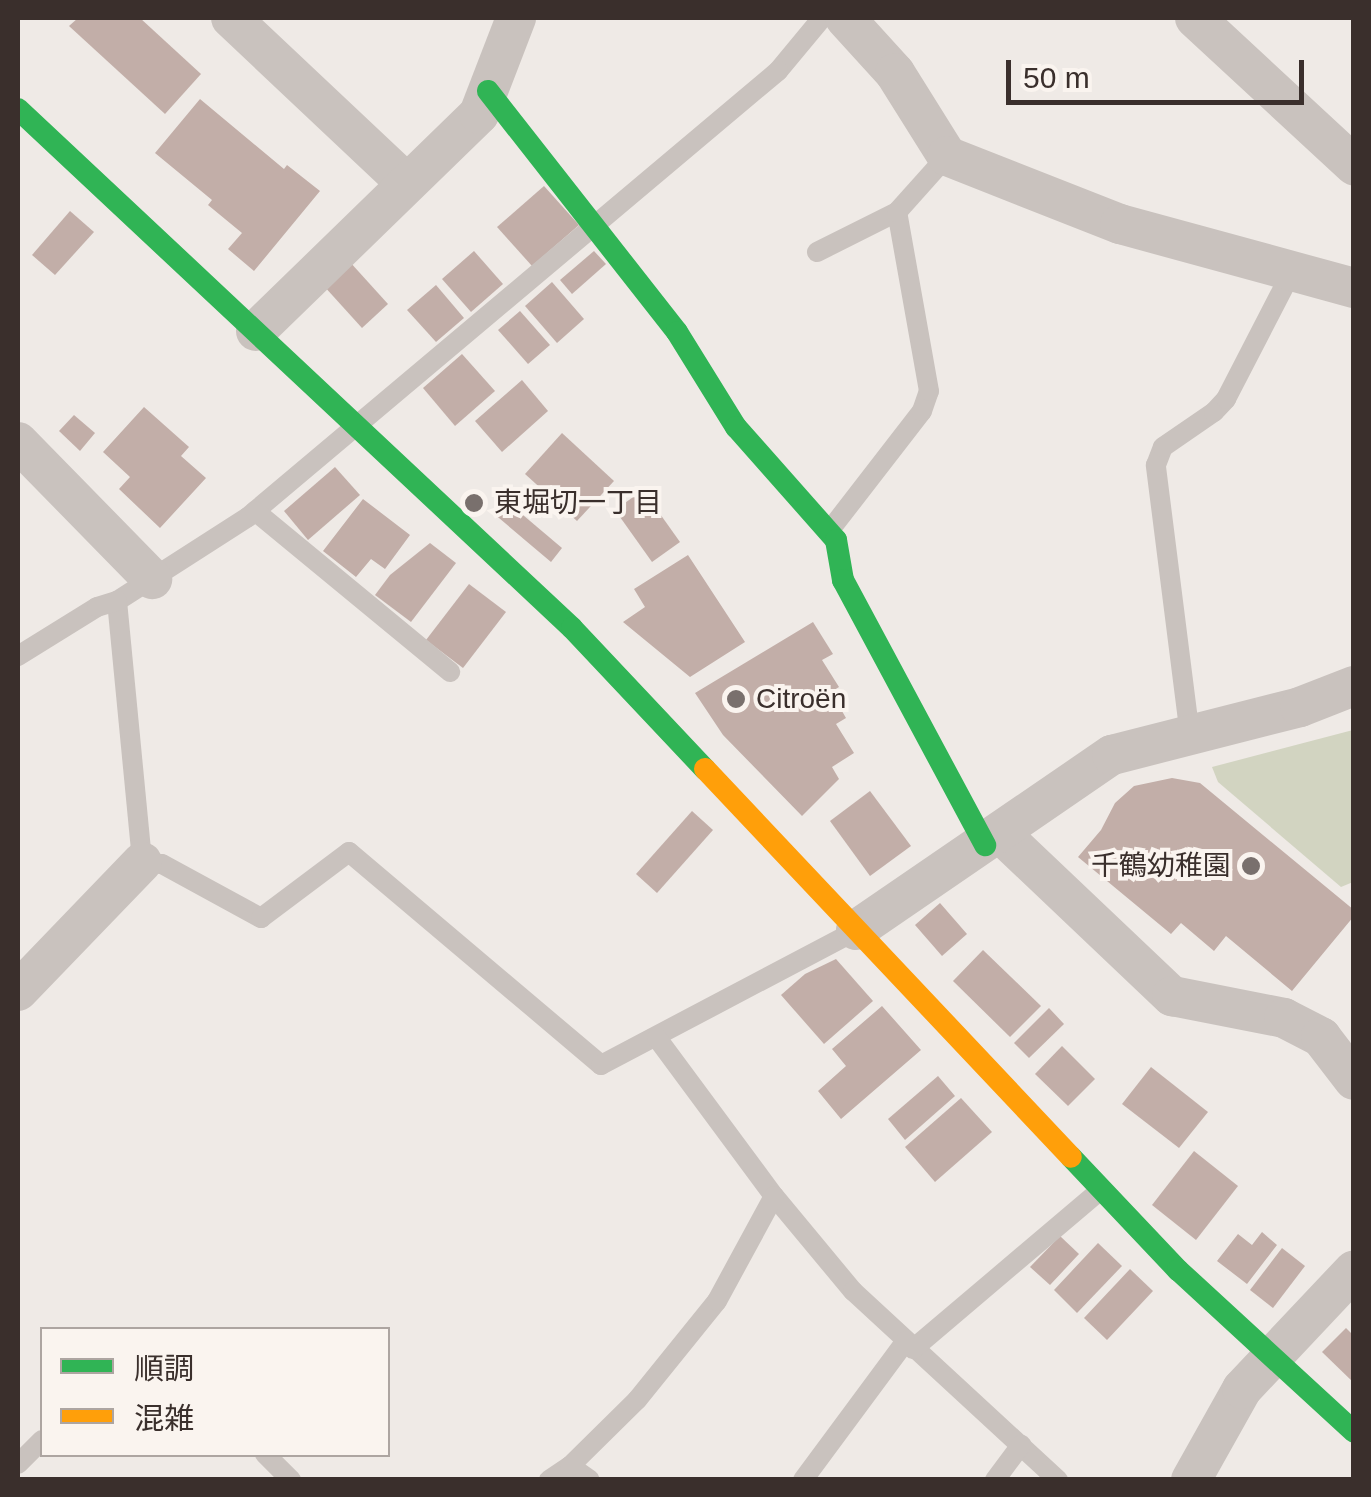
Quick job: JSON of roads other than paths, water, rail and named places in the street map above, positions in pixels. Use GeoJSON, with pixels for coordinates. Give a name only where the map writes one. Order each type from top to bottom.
{"type":"FeatureCollection","features":[{"type":"Feature","properties":{"kind":"street"},"geometry":{"type":"LineString","coordinates":[[231,18],[405,182]]}},
{"type":"Feature","properties":{"kind":"street"},"geometry":{"type":"LineString","coordinates":[[256,331],[478,114],[516,18]]}},
{"type":"Feature","properties":{"kind":"street"},"geometry":{"type":"LineString","coordinates":[[846,18],[896,73],[948,156],[1120,224],[1354,288]]}},
{"type":"Feature","properties":{"kind":"street"},"geometry":{"type":"LineString","coordinates":[[1195,18],[1354,165]]}},
{"type":"Feature","properties":{"kind":"street"},"geometry":{"type":"LineString","coordinates":[[488,91],[677,332],[736,427],[836,540],[843,580],[993,839],[1172,996],[1284,1018],[1320,1037],[1354,1080]]}},
{"type":"Feature","properties":{"kind":"street"},"geometry":{"type":"LineString","coordinates":[[18,109],[572,628],[1178,1270],[1354,1432]]}},
{"type":"Feature","properties":{"kind":"street"},"geometry":{"type":"LineString","coordinates":[[18,442],[152,579]]}},
{"type":"Feature","properties":{"kind":"street"},"geometry":{"type":"LineString","coordinates":[[856,930],[1112,755],[1300,707],[1354,686]]}},
{"type":"Feature","properties":{"kind":"street"},"geometry":{"type":"LineString","coordinates":[[18,992],[142,862]]}},
{"type":"Feature","properties":{"kind":"street"},"geometry":{"type":"LineString","coordinates":[[1191,1480],[1242,1389],[1354,1270]]}},
{"type":"Feature","properties":{"kind":"lane"},"geometry":{"type":"LineString","coordinates":[[18,656],[97,607],[117,601],[255,511],[778,72],[822,18]]}},
{"type":"Feature","properties":{"kind":"lane"},"geometry":{"type":"LineString","coordinates":[[817,252],[898,212],[948,156]]}},
{"type":"Feature","properties":{"kind":"lane"},"geometry":{"type":"LineString","coordinates":[[829,531],[922,411],[928,391],[898,212]]}},
{"type":"Feature","properties":{"kind":"lane"},"geometry":{"type":"LineString","coordinates":[[1190,736],[1156,465],[1163,448],[1214,412],[1226,398],[1291,273]]}},
{"type":"Feature","properties":{"kind":"lane"},"geometry":{"type":"LineString","coordinates":[[255,511],[450,672]]}},
{"type":"Feature","properties":{"kind":"lane"},"geometry":{"type":"LineString","coordinates":[[117,601],[142,862],[162,864],[261,918],[349,852],[601,1065],[856,930]]}},
{"type":"Feature","properties":{"kind":"lane"},"geometry":{"type":"LineString","coordinates":[[657,1038],[774,1196],[853,1291],[1058,1480]]}},
{"type":"Feature","properties":{"kind":"lane"},"geometry":{"type":"LineString","coordinates":[[804,1480],[909,1345],[1101,1189]]}},
{"type":"Feature","properties":{"kind":"lane"},"geometry":{"type":"LineString","coordinates":[[549,1480],[570,1466],[637,1400],[717,1301],[774,1196]]}},
{"type":"Feature","properties":{"kind":"lane"},"geometry":{"type":"LineString","coordinates":[[18,1464],[40,1442]]}},
{"type":"Feature","properties":{"kind":"lane"},"geometry":{"type":"LineString","coordinates":[[995,1480],[1021,1446]]}},
{"type":"Feature","properties":{"kind":"lane"},"geometry":{"type":"LineString","coordinates":[[268,1457],[291,1480]]}},
{"type":"Feature","properties":{"kind":"lane"},"geometry":{"type":"LineString","coordinates":[[570,1466],[590,1480]]}},
{"type":"Feature","properties":{"kind":"place","name":"東堀切一丁目"},"geometry":{"type":"Point","coordinates":[474,503]}},
{"type":"Feature","properties":{"kind":"place","name":"Citroën"},"geometry":{"type":"Point","coordinates":[736,699]}},
{"type":"Feature","properties":{"kind":"place","name":"千鶴幼稚園"},"geometry":{"type":"Point","coordinates":[1251,866]}}]}
